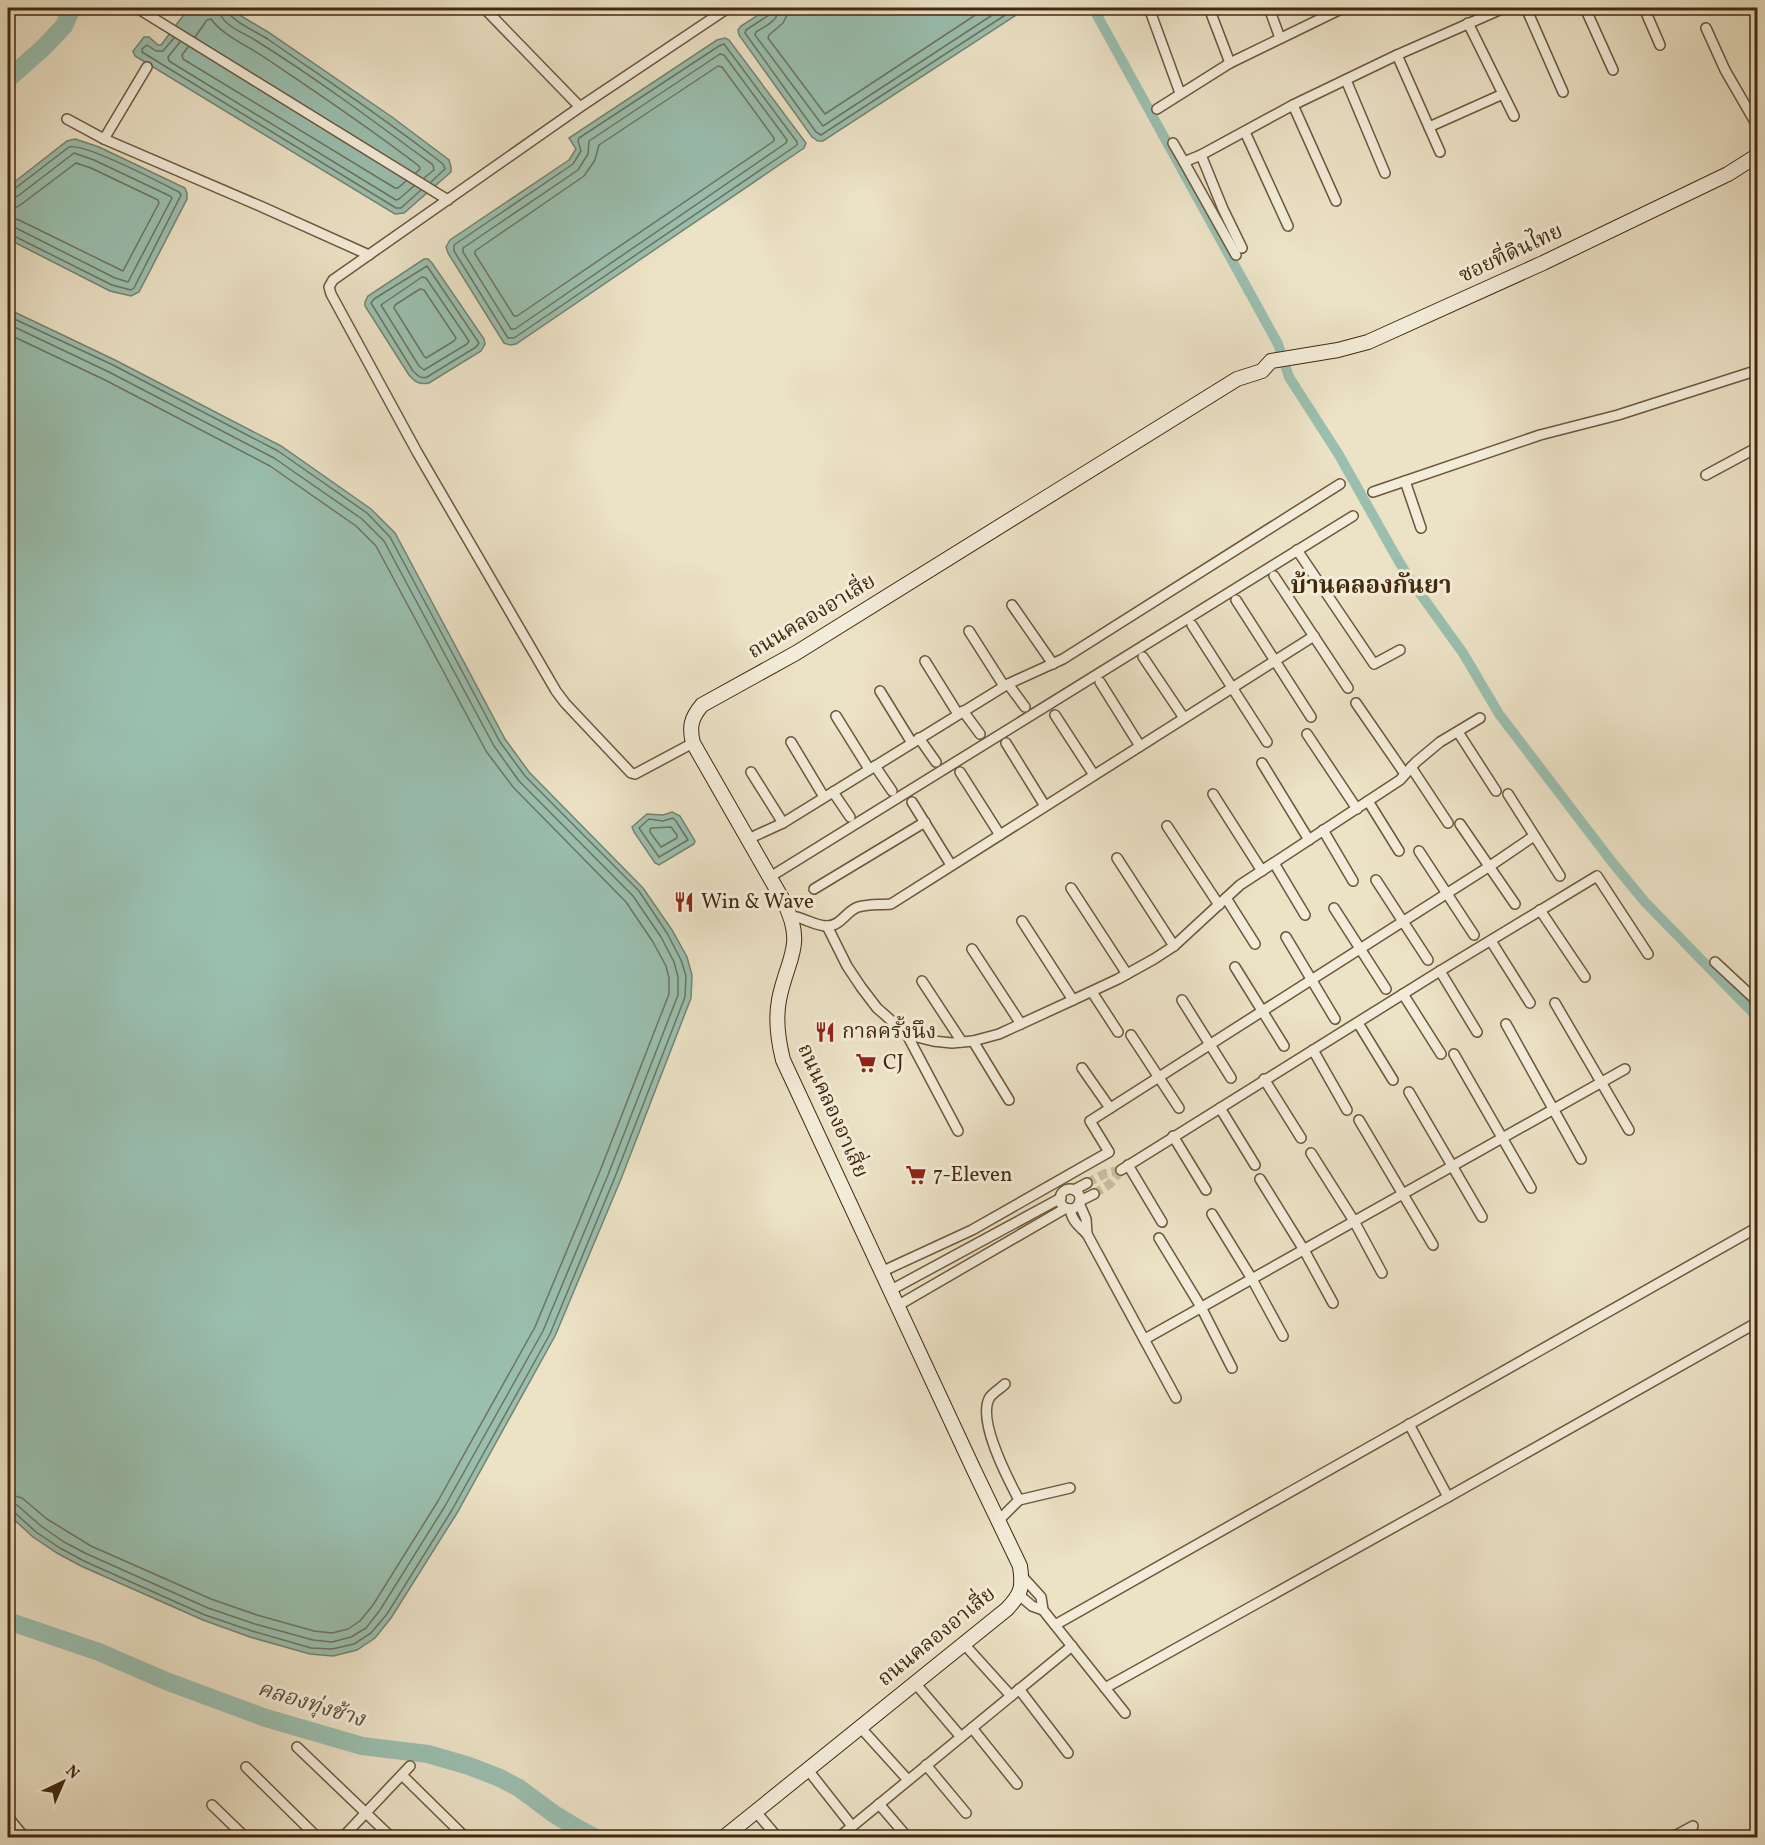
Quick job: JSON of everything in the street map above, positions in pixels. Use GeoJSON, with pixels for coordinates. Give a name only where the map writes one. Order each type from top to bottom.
{"type":"FeatureCollection","features":[{"type":"Feature","properties":{"kind":"street"},"geometry":{"type":"LineString","coordinates":[[137,8],[448,200]]}},
{"type":"Feature","properties":{"kind":"street"},"geometry":{"type":"LineString","coordinates":[[484,8],[580,107]]}},
{"type":"Feature","properties":{"kind":"street"},"geometry":{"type":"LineString","coordinates":[[693,743],[635,774],[631,773],[565,703],[417,452],[329,287],[333,280],[580,107],[728,8]]}},
{"type":"Feature","properties":{"kind":"street"},"geometry":{"type":"LineString","coordinates":[[1149,8],[1180,93]]}},
{"type":"Feature","properties":{"kind":"street"},"geometry":{"type":"LineString","coordinates":[[1209,8],[1230,63]]}},
{"type":"Feature","properties":{"kind":"street"},"geometry":{"type":"LineString","coordinates":[[1269,8],[1280,38]]}},
{"type":"Feature","properties":{"kind":"street"},"geometry":{"type":"LineString","coordinates":[[1157,109],[1230,63],[1332,10],[1343,8]]}},
{"type":"Feature","properties":{"kind":"street"},"geometry":{"type":"LineString","coordinates":[[1184,162],[1202,155],[1293,105],[1397,55],[1504,8]]}},
{"type":"Feature","properties":{"kind":"street"},"geometry":{"type":"LineString","coordinates":[[1526,8],[1563,92]]}},
{"type":"Feature","properties":{"kind":"street"},"geometry":{"type":"LineString","coordinates":[[1585,8],[1613,70]]}},
{"type":"Feature","properties":{"kind":"street"},"geometry":{"type":"LineString","coordinates":[[1644,8],[1660,45]]}},
{"type":"Feature","properties":{"kind":"street"},"geometry":{"type":"LineString","coordinates":[[1468,23],[1514,116]]}},
{"type":"Feature","properties":{"kind":"street"},"geometry":{"type":"LineString","coordinates":[[1706,28],[1725,70],[1758,127]]}},
{"type":"Feature","properties":{"kind":"street"},"geometry":{"type":"LineString","coordinates":[[1397,55],[1440,152]]}},
{"type":"Feature","properties":{"kind":"street"},"geometry":{"type":"LineString","coordinates":[[104,139],[147,67]]}},
{"type":"Feature","properties":{"kind":"street"},"geometry":{"type":"LineString","coordinates":[[1346,80],[1385,173]]}},
{"type":"Feature","properties":{"kind":"street"},"geometry":{"type":"LineString","coordinates":[[1429,127],[1503,94]]}},
{"type":"Feature","properties":{"kind":"street"},"geometry":{"type":"LineString","coordinates":[[1293,105],[1336,201]]}},
{"type":"Feature","properties":{"kind":"street"},"geometry":{"type":"LineString","coordinates":[[67,119],[104,139],[369,255]]}},
{"type":"Feature","properties":{"kind":"street"},"geometry":{"type":"LineString","coordinates":[[1245,132],[1288,226]]}},
{"type":"Feature","properties":{"kind":"street"},"geometry":{"type":"LineString","coordinates":[[1173,143],[1239,251],[1202,155]]}},
{"type":"Feature","properties":{"kind":"street"},"geometry":{"type":"LineString","coordinates":[[1757,155],[1758,161]]}},
{"type":"Feature","properties":{"kind":"street","name":"ซอยที่ดินไทย"},"geometry":{"type":"LineString","coordinates":[[1271,361],[1338,350],[1368,342],[1543,263],[1728,174],[1757,155]]}},
{"type":"Feature","properties":{"kind":"street","name":"ถนนคลองอาเสี่ย"},"geometry":{"type":"LineString","coordinates":[[723,1838],[1006,1609],[1021,1589],[1021,1575],[1020,1566],[783,1060],[778,1037],[778,1001],[792,957],[795,928],[791,915],[693,743],[690,727],[692,719],[702,705],[796,653],[1237,380],[1262,371],[1271,361]]}},
{"type":"Feature","properties":{"kind":"street"},"geometry":{"type":"LineString","coordinates":[[1372,492],[1540,435],[1618,415],[1758,370]]}},
{"type":"Feature","properties":{"kind":"street"},"geometry":{"type":"LineString","coordinates":[[1706,475],[1758,447]]}},
{"type":"Feature","properties":{"kind":"street"},"geometry":{"type":"LineString","coordinates":[[1405,481],[1421,528]]}},
{"type":"Feature","properties":{"kind":"street"},"geometry":{"type":"LineString","coordinates":[[748,839],[783,823],[1006,685],[1072,653],[1340,484]]}},
{"type":"Feature","properties":{"kind":"street"},"geometry":{"type":"LineString","coordinates":[[770,877],[1353,516]]}},
{"type":"Feature","properties":{"kind":"street"},"geometry":{"type":"LineString","coordinates":[[1298,550],[1374,663],[1400,650]]}},
{"type":"Feature","properties":{"kind":"street"},"geometry":{"type":"LineString","coordinates":[[1274,576],[1348,688]]}},
{"type":"Feature","properties":{"kind":"street"},"geometry":{"type":"LineString","coordinates":[[1236,600],[1311,717]]}},
{"type":"Feature","properties":{"kind":"street"},"geometry":{"type":"LineString","coordinates":[[1012,605],[1053,664]]}},
{"type":"Feature","properties":{"kind":"street"},"geometry":{"type":"LineString","coordinates":[[1192,625],[1267,742]]}},
{"type":"Feature","properties":{"kind":"street"},"geometry":{"type":"LineString","coordinates":[[969,631],[1006,685],[1025,707]]}},
{"type":"Feature","properties":{"kind":"street"},"geometry":{"type":"LineString","coordinates":[[791,915],[826,926],[836,924],[856,907],[891,904],[1314,636]]}},
{"type":"Feature","properties":{"kind":"street"},"geometry":{"type":"LineString","coordinates":[[1143,657],[1184,718]]}},
{"type":"Feature","properties":{"kind":"street"},"geometry":{"type":"LineString","coordinates":[[925,661],[961,713],[980,735]]}},
{"type":"Feature","properties":{"kind":"street"},"geometry":{"type":"LineString","coordinates":[[1100,682],[1140,746]]}},
{"type":"Feature","properties":{"kind":"street"},"geometry":{"type":"LineString","coordinates":[[880,692],[916,741],[936,762]]}},
{"type":"Feature","properties":{"kind":"street"},"geometry":{"type":"LineString","coordinates":[[1356,703],[1448,823]]}},
{"type":"Feature","properties":{"kind":"street"},"geometry":{"type":"LineString","coordinates":[[1055,715],[1094,775]]}},
{"type":"Feature","properties":{"kind":"street"},"geometry":{"type":"LineString","coordinates":[[836,716],[872,768],[892,791]]}},
{"type":"Feature","properties":{"kind":"street"},"geometry":{"type":"LineString","coordinates":[[826,926],[861,987],[877,1008],[905,1031],[917,1037],[952,1043],[973,1041],[999,1034],[1092,992],[1174,946],[1240,885],[1400,780],[1440,742],[1480,718]]}},
{"type":"Feature","properties":{"kind":"street"},"geometry":{"type":"LineString","coordinates":[[1458,732],[1496,791]]}},
{"type":"Feature","properties":{"kind":"street"},"geometry":{"type":"LineString","coordinates":[[1307,734],[1357,808]]}},
{"type":"Feature","properties":{"kind":"street"},"geometry":{"type":"LineString","coordinates":[[791,742],[828,795],[850,817]]}},
{"type":"Feature","properties":{"kind":"street"},"geometry":{"type":"LineString","coordinates":[[1006,743],[1045,806]]}},
{"type":"Feature","properties":{"kind":"street"},"geometry":{"type":"LineString","coordinates":[[1262,763],[1309,840]]}},
{"type":"Feature","properties":{"kind":"street"},"geometry":{"type":"LineString","coordinates":[[751,772],[783,823]]}},
{"type":"Feature","properties":{"kind":"street"},"geometry":{"type":"LineString","coordinates":[[960,772],[1000,835]]}},
{"type":"Feature","properties":{"kind":"street"},"geometry":{"type":"LineString","coordinates":[[1213,794],[1262,871]]}},
{"type":"Feature","properties":{"kind":"street"},"geometry":{"type":"LineString","coordinates":[[1508,794],[1560,876]]}},
{"type":"Feature","properties":{"kind":"street"},"geometry":{"type":"LineString","coordinates":[[1368,801],[1399,851]]}},
{"type":"Feature","properties":{"kind":"street"},"geometry":{"type":"LineString","coordinates":[[912,802],[951,865]]}},
{"type":"Feature","properties":{"kind":"street"},"geometry":{"type":"LineString","coordinates":[[814,889],[925,822]]}},
{"type":"Feature","properties":{"kind":"street"},"geometry":{"type":"LineString","coordinates":[[1460,824],[1515,904]]}},
{"type":"Feature","properties":{"kind":"street"},"geometry":{"type":"LineString","coordinates":[[1167,825],[1219,905]]}},
{"type":"Feature","properties":{"kind":"street"},"geometry":{"type":"LineString","coordinates":[[1323,830],[1353,881]]}},
{"type":"Feature","properties":{"kind":"street"},"geometry":{"type":"LineString","coordinates":[[881,1272],[972,1230],[1109,1152],[1090,1121],[1534,836]]}},
{"type":"Feature","properties":{"kind":"street"},"geometry":{"type":"LineString","coordinates":[[1419,850],[1474,935]]}},
{"type":"Feature","properties":{"kind":"street"},"geometry":{"type":"LineString","coordinates":[[1117,858],[1174,946]]}},
{"type":"Feature","properties":{"kind":"street"},"geometry":{"type":"LineString","coordinates":[[1274,863],[1305,915]]}},
{"type":"Feature","properties":{"kind":"street"},"geometry":{"type":"LineString","coordinates":[[1162,1222],[1124,1167],[1597,876],[1647,954]]}},
{"type":"Feature","properties":{"kind":"street"},"geometry":{"type":"LineString","coordinates":[[1376,880],[1428,960]]}},
{"type":"Feature","properties":{"kind":"street"},"geometry":{"type":"LineString","coordinates":[[1071,888],[1127,974]]}},
{"type":"Feature","properties":{"kind":"street"},"geometry":{"type":"LineString","coordinates":[[1226,898],[1255,944]]}},
{"type":"Feature","properties":{"kind":"street"},"geometry":{"type":"LineString","coordinates":[[1334,908],[1386,988]]}},
{"type":"Feature","properties":{"kind":"street"},"geometry":{"type":"LineString","coordinates":[[1540,910],[1585,977]]}},
{"type":"Feature","properties":{"kind":"street"},"geometry":{"type":"LineString","coordinates":[[1022,921],[1073,1000]]}},
{"type":"Feature","properties":{"kind":"street"},"geometry":{"type":"LineString","coordinates":[[1286,937],[1335,1019]]}},
{"type":"Feature","properties":{"kind":"street"},"geometry":{"type":"LineString","coordinates":[[1491,941],[1530,1003]]}},
{"type":"Feature","properties":{"kind":"street"},"geometry":{"type":"LineString","coordinates":[[972,949],[1021,1024]]}},
{"type":"Feature","properties":{"kind":"street"},"geometry":{"type":"LineString","coordinates":[[1715,962],[1758,1002]]}},
{"type":"Feature","properties":{"kind":"street"},"geometry":{"type":"LineString","coordinates":[[1235,967],[1284,1046]]}},
{"type":"Feature","properties":{"kind":"street"},"geometry":{"type":"LineString","coordinates":[[1440,971],[1477,1032]]}},
{"type":"Feature","properties":{"kind":"street"},"geometry":{"type":"LineString","coordinates":[[922,981],[962,1042]]}},
{"type":"Feature","properties":{"kind":"street"},"geometry":{"type":"LineString","coordinates":[[1092,992],[1118,1032]]}},
{"type":"Feature","properties":{"kind":"street"},"geometry":{"type":"LineString","coordinates":[[1403,994],[1442,1054]]}},
{"type":"Feature","properties":{"kind":"street"},"geometry":{"type":"LineString","coordinates":[[1182,1000],[1232,1078]]}},
{"type":"Feature","properties":{"kind":"street"},"geometry":{"type":"LineString","coordinates":[[1555,1003],[1629,1130]]}},
{"type":"Feature","properties":{"kind":"street"},"geometry":{"type":"LineString","coordinates":[[1358,1023],[1393,1080]]}},
{"type":"Feature","properties":{"kind":"street"},"geometry":{"type":"LineString","coordinates":[[1506,1024],[1581,1159]]}},
{"type":"Feature","properties":{"kind":"street"},"geometry":{"type":"LineString","coordinates":[[905,1031],[958,1131]]}},
{"type":"Feature","properties":{"kind":"street"},"geometry":{"type":"LineString","coordinates":[[1131,1035],[1179,1108]]}},
{"type":"Feature","properties":{"kind":"street"},"geometry":{"type":"LineString","coordinates":[[973,1041],[1010,1100]]}},
{"type":"Feature","properties":{"kind":"street"},"geometry":{"type":"LineString","coordinates":[[1313,1050],[1347,1110]]}},
{"type":"Feature","properties":{"kind":"street"},"geometry":{"type":"LineString","coordinates":[[1454,1054],[1531,1188]]}},
{"type":"Feature","properties":{"kind":"street"},"geometry":{"type":"LineString","coordinates":[[1082,1068],[1110,1108]]}},
{"type":"Feature","properties":{"kind":"street"},"geometry":{"type":"LineString","coordinates":[[1145,1339],[1625,1069]]}},
{"type":"Feature","properties":{"kind":"street"},"geometry":{"type":"LineString","coordinates":[[1264,1079],[1300,1138]]}},
{"type":"Feature","properties":{"kind":"street"},"geometry":{"type":"LineString","coordinates":[[1409,1092],[1482,1217]]}},
{"type":"Feature","properties":{"kind":"street"},"geometry":{"type":"LineString","coordinates":[[1220,1108],[1255,1165]]}},
{"type":"Feature","properties":{"kind":"street"},"geometry":{"type":"LineString","coordinates":[[1359,1120],[1432,1245]]}},
{"type":"Feature","properties":{"kind":"street"},"geometry":{"type":"LineString","coordinates":[[1173,1136],[1206,1190]]}},
{"type":"Feature","properties":{"kind":"street"},"geometry":{"type":"LineString","coordinates":[[1311,1153],[1354,1221],[1382,1273]]}},
{"type":"Feature","properties":{"kind":"street"},"geometry":{"type":"LineString","coordinates":[[1260,1179],[1304,1250],[1333,1303]]}},
{"type":"Feature","properties":{"kind":"street"},"geometry":{"type":"LineString","coordinates":[[891,1290],[1061,1198],[1066,1191],[1074,1190],[1087,1183]]}},
{"type":"Feature","properties":{"kind":"street"},"geometry":{"type":"LineString","coordinates":[[1074,1190],[1079,1196],[1086,1219],[1087,1234]]}},
{"type":"Feature","properties":{"kind":"street"},"geometry":{"type":"LineString","coordinates":[[897,1306],[1068,1209],[1074,1209],[1079,1202],[1094,1194]]}},
{"type":"Feature","properties":{"kind":"street"},"geometry":{"type":"LineString","coordinates":[[1061,1198],[1062,1204],[1087,1234],[1176,1398]]}},
{"type":"Feature","properties":{"kind":"street"},"geometry":{"type":"LineString","coordinates":[[1212,1214],[1252,1279],[1283,1336]]}},
{"type":"Feature","properties":{"kind":"street"},"geometry":{"type":"LineString","coordinates":[[1055,1625],[1758,1227]]}},
{"type":"Feature","properties":{"kind":"street"},"geometry":{"type":"LineString","coordinates":[[1159,1238],[1200,1307],[1232,1368]]}},
{"type":"Feature","properties":{"kind":"street"},"geometry":{"type":"LineString","coordinates":[[1105,1688],[1758,1322]]}},
{"type":"Feature","properties":{"kind":"street"},"geometry":{"type":"LineString","coordinates":[[1005,1384],[990,1397],[986,1414],[992,1441],[1018,1500]]}},
{"type":"Feature","properties":{"kind":"street"},"geometry":{"type":"LineString","coordinates":[[1409,1424],[1448,1497]]}},
{"type":"Feature","properties":{"kind":"street"},"geometry":{"type":"LineString","coordinates":[[998,1521],[1018,1500],[1070,1488]]}},
{"type":"Feature","properties":{"kind":"street"},"geometry":{"type":"LineString","coordinates":[[1021,1575],[1041,1597],[1043,1610],[1125,1713]]}},
{"type":"Feature","properties":{"kind":"street"},"geometry":{"type":"LineString","coordinates":[[1018,1594],[1032,1606],[1043,1610]]}},
{"type":"Feature","properties":{"kind":"street"},"geometry":{"type":"LineString","coordinates":[[964,1644],[1011,1696]]}},
{"type":"Feature","properties":{"kind":"street"},"geometry":{"type":"LineString","coordinates":[[838,1838],[1072,1646]]}},
{"type":"Feature","properties":{"kind":"street"},"geometry":{"type":"LineString","coordinates":[[915,1683],[961,1737]]}},
{"type":"Feature","properties":{"kind":"street"},"geometry":{"type":"LineString","coordinates":[[1019,1689],[1068,1753]]}},
{"type":"Feature","properties":{"kind":"street"},"geometry":{"type":"LineString","coordinates":[[860,1727],[908,1780]]}},
{"type":"Feature","properties":{"kind":"street"},"geometry":{"type":"LineString","coordinates":[[972,1728],[1017,1784]]}},
{"type":"Feature","properties":{"kind":"street"},"geometry":{"type":"LineString","coordinates":[[297,1748],[392,1838]]}},
{"type":"Feature","properties":{"kind":"street"},"geometry":{"type":"LineString","coordinates":[[926,1765],[966,1813]]}},
{"type":"Feature","properties":{"kind":"street"},"geometry":{"type":"LineString","coordinates":[[342,1838],[410,1766]]}},
{"type":"Feature","properties":{"kind":"street"},"geometry":{"type":"LineString","coordinates":[[246,1767],[318,1838]]}},
{"type":"Feature","properties":{"kind":"street"},"geometry":{"type":"LineString","coordinates":[[808,1770],[852,1826]]}},
{"type":"Feature","properties":{"kind":"street"},"geometry":{"type":"LineString","coordinates":[[402,1775],[466,1838]]}},
{"type":"Feature","properties":{"kind":"street"},"geometry":{"type":"LineString","coordinates":[[879,1804],[908,1838]]}},
{"type":"Feature","properties":{"kind":"street"},"geometry":{"type":"LineString","coordinates":[[212,1805],[246,1838]]}},
{"type":"Feature","properties":{"kind":"street"},"geometry":{"type":"LineString","coordinates":[[756,1812],[778,1838]]}},
{"type":"Feature","properties":{"kind":"street"},"geometry":{"type":"LineString","coordinates":[[8,1817],[25,1838]]}},
{"type":"Feature","properties":{"kind":"street"},"geometry":{"type":"LineString","coordinates":[[1678,1836],[1693,1826]]}},
{"type":"Feature","properties":{"kind":"water"},"geometry":{"type":"Polygon","coordinates":[[[189,8],[228,8],[268,32],[392,117],[449,160],[451,172],[404,213],[395,214],[135,56],[133,51],[144,37],[149,37],[161,45],[189,8]]]}},
{"type":"Feature","properties":{"kind":"water"},"geometry":{"type":"Polygon","coordinates":[[[769,8],[1027,8],[823,141],[818,141],[812,137],[739,35],[738,30],[741,26],[769,8]]]}},
{"type":"Feature","properties":{"kind":"water"},"geometry":{"type":"Polygon","coordinates":[[[725,38],[729,40],[806,143],[804,148],[516,344],[504,343],[448,253],[446,247],[450,240],[569,160],[576,149],[569,138],[717,40],[725,38]]]}},
{"type":"Feature","properties":{"kind":"water"},"geometry":{"type":"Polygon","coordinates":[[[75,139],[99,147],[185,188],[187,193],[187,199],[139,292],[131,296],[110,291],[8,239],[8,187],[67,141],[75,139]]]}},
{"type":"Feature","properties":{"kind":"water"},"geometry":{"type":"Polygon","coordinates":[[[424,259],[432,263],[484,339],[485,344],[481,351],[429,383],[422,384],[409,375],[365,306],[365,302],[368,296],[424,259]]]}},
{"type":"Feature","properties":{"kind":"water"},"geometry":{"type":"Polygon","coordinates":[[[8,309],[115,360],[281,446],[371,509],[395,533],[505,739],[529,772],[643,888],[672,930],[687,957],[692,975],[691,998],[621,1179],[555,1336],[457,1513],[391,1618],[375,1638],[357,1650],[333,1656],[310,1654],[250,1637],[203,1620],[81,1566],[57,1553],[33,1537],[8,1514],[8,309]]]}},
{"type":"Feature","properties":{"kind":"water"},"geometry":{"type":"Polygon","coordinates":[[[672,812],[680,816],[695,841],[694,844],[659,865],[655,863],[632,827],[647,814],[663,815],[672,812]]]}},
{"type":"Feature","properties":{"kind":"waterway"},"geometry":{"type":"LineString","coordinates":[[8,79],[64,26],[72,8]]}},
{"type":"Feature","properties":{"kind":"waterway"},"geometry":{"type":"LineString","coordinates":[[1093,8],[1278,344],[1289,377],[1339,455],[1411,581],[1463,653],[1499,714],[1612,862],[1645,902],[1758,1018]]}},
{"type":"Feature","properties":{"kind":"waterway","name":"คลองทุ่งช้าง"},"geometry":{"type":"LineString","coordinates":[[8,1621],[99,1652],[166,1681],[266,1718],[362,1746],[428,1754],[469,1766],[519,1788],[554,1814],[596,1838]]}},
{"type":"Feature","properties":{"kind":"tunnel"},"geometry":{"type":"LineString","coordinates":[[1087,1183],[1104,1174],[1121,1170]]}},
{"type":"Feature","properties":{"kind":"tunnel"},"geometry":{"type":"LineString","coordinates":[[1094,1194],[1110,1184],[1121,1170]]}},
{"type":"Feature","properties":{"kind":"place","name":"Win & Wave"},"geometry":{"type":"Point","coordinates":[684,902]}},
{"type":"Feature","properties":{"kind":"place","name":"กาลครั้งนึง"},"geometry":{"type":"Point","coordinates":[825,1032]}},
{"type":"Feature","properties":{"kind":"place","name":"CJ"},"geometry":{"type":"Point","coordinates":[866,1063]}},
{"type":"Feature","properties":{"kind":"place","name":"7-Eleven"},"geometry":{"type":"Point","coordinates":[916,1175]}},
{"type":"Feature","properties":{"kind":"district","name":"บ้านคลองกันยา"},"geometry":{"type":"Point","coordinates":[1371,587]}}]}
